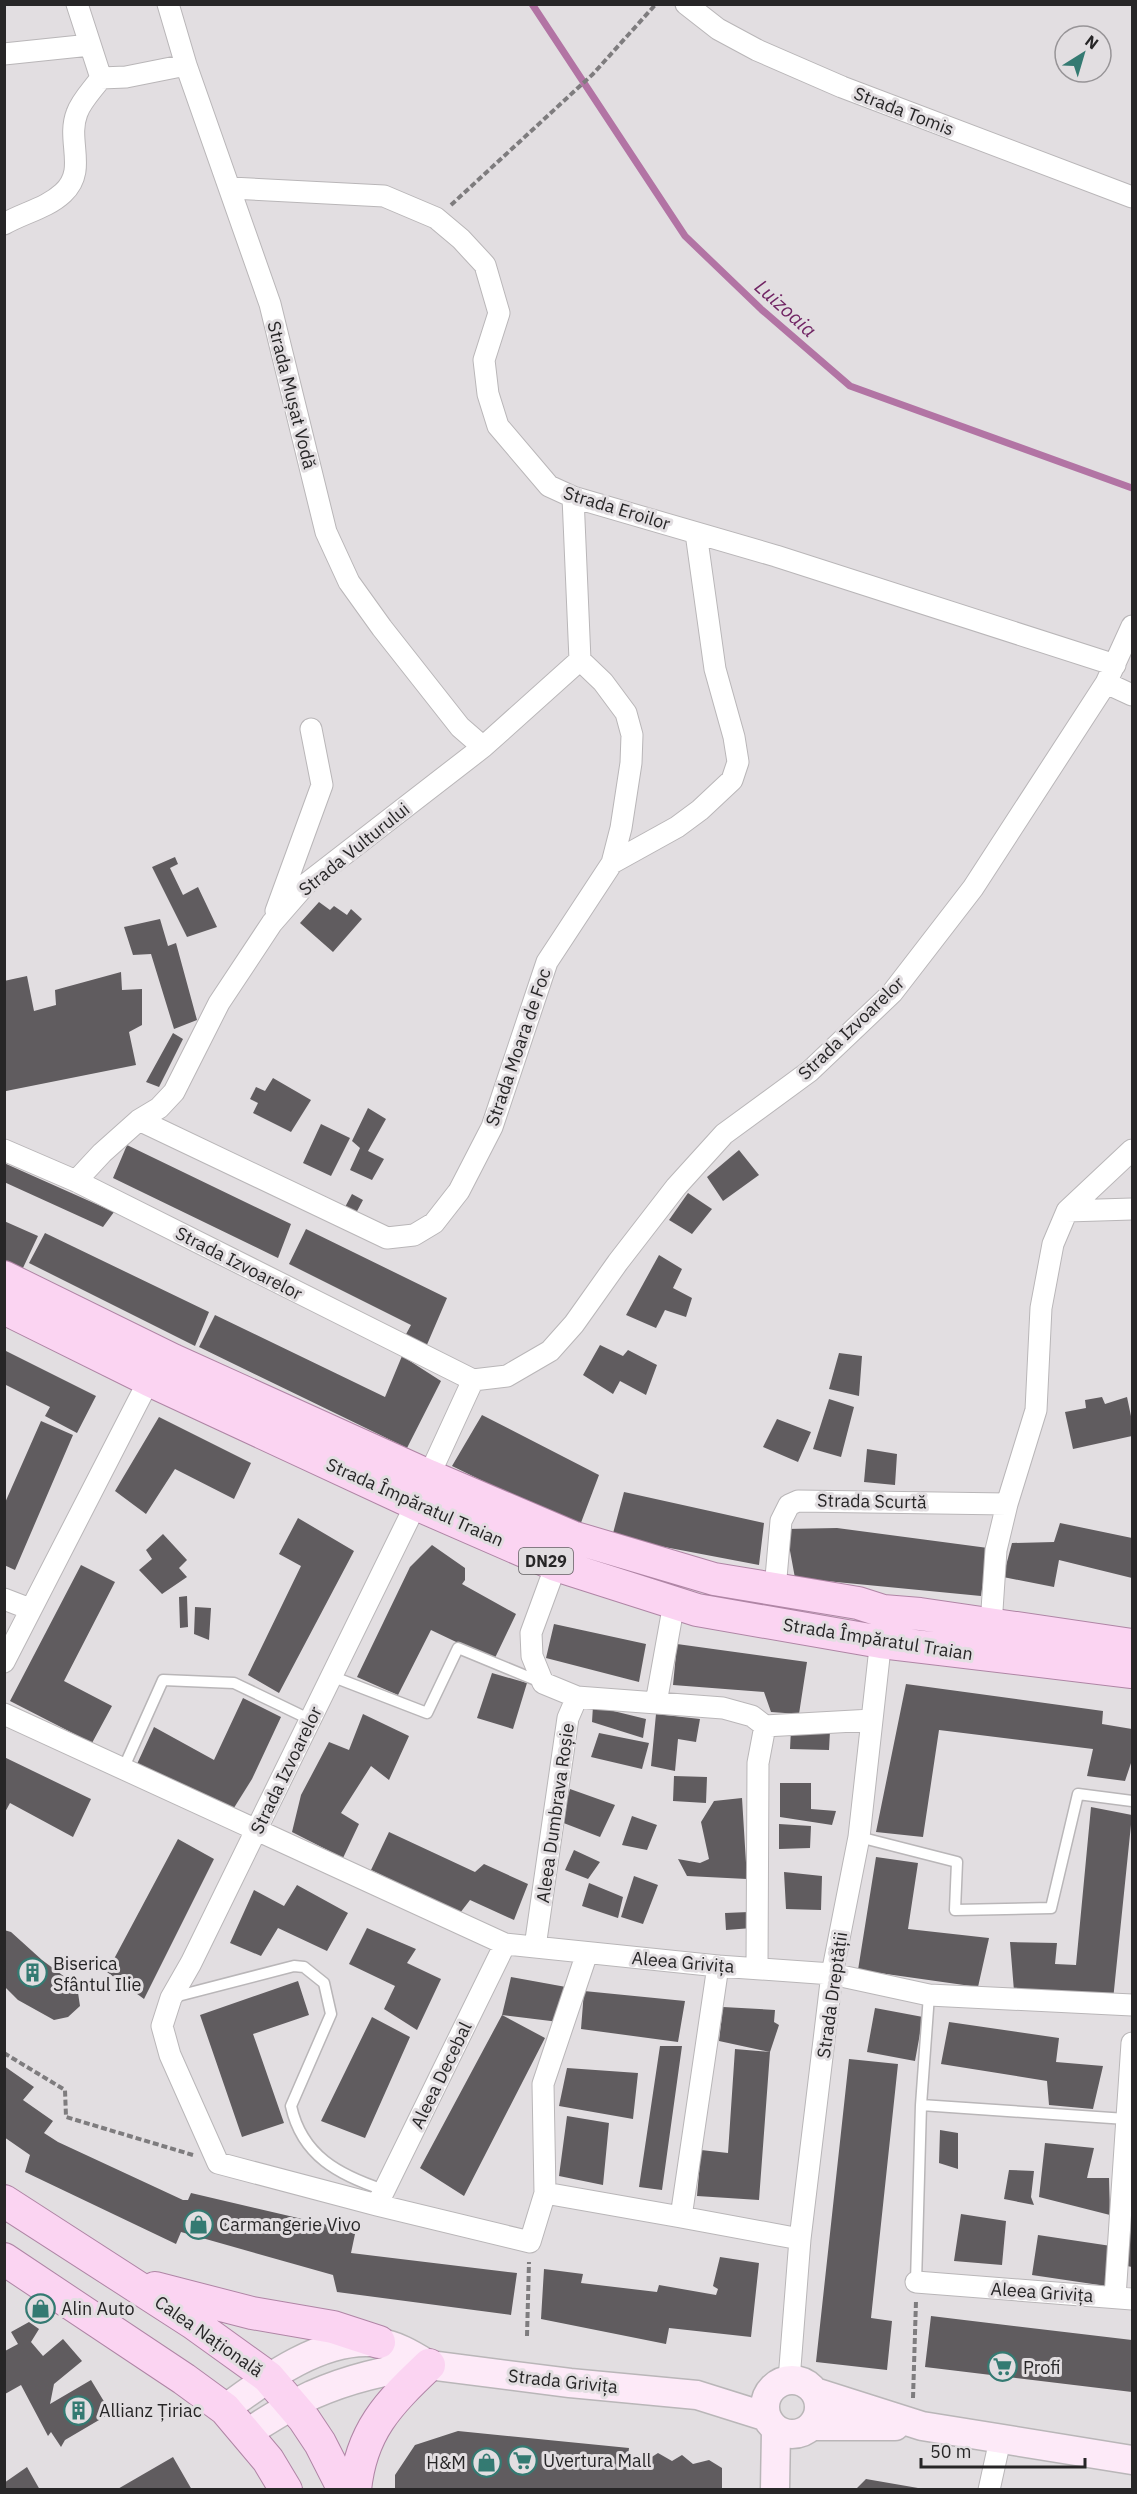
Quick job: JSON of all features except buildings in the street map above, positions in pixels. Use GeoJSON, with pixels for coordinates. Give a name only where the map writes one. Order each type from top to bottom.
{"type":"FeatureCollection","features":[{"type":"Feature","properties":{"kind":"main road","name":"Strada Împăratul Traian"},"geometry":{"type":"LineString","coordinates":[[4,1277],[173,1360],[429,1476],[572,1537],[714,1579],[858,1603],[883,1611],[1132,1644]]}},
{"type":"Feature","properties":{"kind":"main road","name":"Strada Împăratul Traian"},"geometry":{"type":"LineString","coordinates":[[4,1308],[149,1380],[416,1504],[556,1565],[697,1610],[881,1642],[1132,1672]]}},
{"type":"Feature","properties":{"kind":"main road","name":"Calea Națională"},"geometry":{"type":"LineString","coordinates":[[4,2201],[130,2281],[268,2377],[320,2443],[344,2490]]}},
{"type":"Feature","properties":{"kind":"main road"},"geometry":{"type":"LineString","coordinates":[[4,2259],[225,2409],[268,2460],[286,2490]]}},
{"type":"Feature","properties":{"kind":"main road"},"geometry":{"type":"LineString","coordinates":[[130,2281],[252,2313],[333,2328],[379,2343]]}},
{"type":"Feature","properties":{"kind":"main road","name":"Strada Grivița"},"geometry":{"type":"LineString","coordinates":[[225,2409],[268,2377],[326,2351],[348,2344],[379,2343],[405,2351],[429,2365]]}},
{"type":"Feature","properties":{"kind":"main road"},"geometry":{"type":"LineString","coordinates":[[355,2490],[357,2464],[367,2439],[382,2415],[429,2365]]}},
{"type":"Feature","properties":{"kind":"main road","name":"Strada Grivița"},"geometry":{"type":"LineString","coordinates":[[247,2433],[292,2405],[328,2388],[406,2368],[429,2365],[570,2383],[698,2395],[783,2383]]}},
{"type":"Feature","properties":{"kind":"main road"},"geometry":{"type":"LineString","coordinates":[[775,2490],[789,2426],[820,2409],[815,2392],[800,2381],[783,2383],[766,2400],[789,2426],[786,2490]]}},
{"type":"Feature","properties":{"kind":"main road","name":"Strada Grivița"},"geometry":{"type":"LineString","coordinates":[[815,2392],[917,2413],[1000,2440],[1132,2460]]}},
{"type":"Feature","properties":{"kind":"main road","name":"Strada Grivița"},"geometry":{"type":"LineString","coordinates":[[698,2395],[789,2426],[917,2413]]}},
{"type":"Feature","properties":{"kind":"street"},"geometry":{"type":"LineString","coordinates":[[77,4],[100,78]]}},
{"type":"Feature","properties":{"kind":"street","name":"Strada Mușat Vodă"},"geometry":{"type":"LineString","coordinates":[[168,4],[186,66],[231,188],[270,304],[326,532],[349,582],[382,628],[460,727],[483,747]]}},
{"type":"Feature","properties":{"kind":"street","name":"Strada Tomis"},"geometry":{"type":"LineString","coordinates":[[686,4],[718,29],[768,55],[842,87],[1132,197]]}},
{"type":"Feature","properties":{"kind":"street"},"geometry":{"type":"LineString","coordinates":[[4,54],[90,45]]}},
{"type":"Feature","properties":{"kind":"street"},"geometry":{"type":"LineString","coordinates":[[100,78],[126,77],[186,66]]}},
{"type":"Feature","properties":{"kind":"street"},"geometry":{"type":"LineString","coordinates":[[4,224],[46,205],[63,193],[74,179],[76,156],[73,136],[77,113],[100,78]]}},
{"type":"Feature","properties":{"kind":"street","name":"Strada Eroilor"},"geometry":{"type":"LineString","coordinates":[[231,188],[384,196],[436,218],[484,265],[499,313],[484,360],[488,394],[498,426],[549,486],[573,497],[776,556],[1110,674],[1132,695]]}},
{"type":"Feature","properties":{"kind":"street"},"geometry":{"type":"LineString","coordinates":[[573,497],[580,660]]}},
{"type":"Feature","properties":{"kind":"street"},"geometry":{"type":"LineString","coordinates":[[612,863],[677,827],[700,810],[732,780],[738,762],[734,737],[715,669],[696,533]]}},
{"type":"Feature","properties":{"kind":"street","name":"Strada Izvoarelor"},"geometry":{"type":"LineString","coordinates":[[4,1150],[76,1181],[472,1380],[507,1376],[550,1351],[574,1324],[676,1187],[724,1134],[810,1071],[892,993],[973,888],[1110,674],[1132,626]]}},
{"type":"Feature","properties":{"kind":"street","name":"Strada Vulturului"},"geometry":{"type":"LineString","coordinates":[[76,1181],[102,1153],[139,1120],[159,1108],[174,1092],[219,1003],[272,923],[306,884],[483,747],[580,660]]}},
{"type":"Feature","properties":{"kind":"street","name":"Strada Moara de Foc"},"geometry":{"type":"LineString","coordinates":[[139,1120],[387,1238],[414,1235],[434,1223],[459,1191],[492,1127],[547,962],[612,863],[621,828],[631,763],[632,735],[626,713],[603,682],[580,660]]}},
{"type":"Feature","properties":{"kind":"street"},"geometry":{"type":"LineString","coordinates":[[272,923],[322,785],[311,729]]}},
{"type":"Feature","properties":{"kind":"street"},"geometry":{"type":"LineString","coordinates":[[991,1624],[996,1550],[1007,1504],[1036,1410],[1041,1308],[1053,1244],[1067,1211],[1132,1150]]}},
{"type":"Feature","properties":{"kind":"street"},"geometry":{"type":"LineString","coordinates":[[1067,1211],[1132,1209]]}},
{"type":"Feature","properties":{"kind":"street"},"geometry":{"type":"LineString","coordinates":[[4,1662],[149,1380]]}},
{"type":"Feature","properties":{"kind":"street","name":"Strada Izvoarelor"},"geometry":{"type":"LineString","coordinates":[[218,2163],[170,2055],[162,2026],[171,1998],[191,1964],[257,1831],[416,1504],[472,1380]]}},
{"type":"Feature","properties":{"kind":"street","name":"Strada Scurtă"},"geometry":{"type":"LineString","coordinates":[[775,1589],[781,1521],[789,1505],[798,1501],[1007,1504]]}},
{"type":"Feature","properties":{"kind":"street"},"geometry":{"type":"LineString","coordinates":[[556,1565],[531,1633],[532,1656],[543,1683],[577,1697],[723,1708],[753,1716],[765,1726],[872,1720]]}},
{"type":"Feature","properties":{"kind":"street"},"geometry":{"type":"LineString","coordinates":[[4,1599],[30,1609]]}},
{"type":"Feature","properties":{"kind":"street"},"geometry":{"type":"LineString","coordinates":[[656,1703],[675,1603]]}},
{"type":"Feature","properties":{"kind":"street","name":"Strada Dreptății"},"geometry":{"type":"LineString","coordinates":[[783,2383],[832,1974],[859,1837],[883,1611]]}},
{"type":"Feature","properties":{"kind":"street","name":"Aleea Dumbrava Roșie"},"geometry":{"type":"LineString","coordinates":[[535,1947],[568,1718],[577,1697]]}},
{"type":"Feature","properties":{"kind":"street","name":"Aleea Grivița"},"geometry":{"type":"LineString","coordinates":[[4,1714],[124,1767],[257,1831],[505,1944],[717,1966],[832,1974],[929,1995],[1132,2005]]}},
{"type":"Feature","properties":{"kind":"street"},"geometry":{"type":"LineString","coordinates":[[757,1968],[758,1763],[765,1726]]}},
{"type":"Feature","properties":{"kind":"street","name":"Aleea Decebal"},"geometry":{"type":"LineString","coordinates":[[380,2198],[505,1944]]}},
{"type":"Feature","properties":{"kind":"street"},"geometry":{"type":"LineString","coordinates":[[218,2163],[380,2198],[530,2242],[545,2193],[543,2084],[587,1953]]}},
{"type":"Feature","properties":{"kind":"street"},"geometry":{"type":"LineString","coordinates":[[681,2217],[717,1966]]}},
{"type":"Feature","properties":{"kind":"street"},"geometry":{"type":"LineString","coordinates":[[1124,2298],[1126,2119],[1132,2043]]}},
{"type":"Feature","properties":{"kind":"street"},"geometry":{"type":"LineString","coordinates":[[545,2193],[800,2239]]}},
{"type":"Feature","properties":{"kind":"street","name":"Aleea Grivița"},"geometry":{"type":"LineString","coordinates":[[916,2282],[1124,2298]]}},
{"type":"Feature","properties":{"kind":"street"},"geometry":{"type":"LineString","coordinates":[[989,2490],[1000,2440]]}},
{"type":"Feature","properties":{"kind":"lane"},"geometry":{"type":"LineString","coordinates":[[331,1676],[427,1713],[458,1648],[543,1683]]}},
{"type":"Feature","properties":{"kind":"lane"},"geometry":{"type":"LineString","coordinates":[[124,1767],[163,1680],[234,1683],[311,1720]]}},
{"type":"Feature","properties":{"kind":"lane"},"geometry":{"type":"LineString","coordinates":[[859,1837],[957,1862],[955,1910],[1051,1908],[1078,1794],[1132,1801]]}},
{"type":"Feature","properties":{"kind":"lane"},"geometry":{"type":"LineString","coordinates":[[171,1998],[294,1966],[304,1967],[319,1978],[327,1990],[331,2014],[291,2106],[295,2122],[310,2147],[332,2169],[358,2182],[380,2198]]}},
{"type":"Feature","properties":{"kind":"lane"},"geometry":{"type":"LineString","coordinates":[[916,2282],[921,2105],[929,1995]]}},
{"type":"Feature","properties":{"kind":"lane"},"geometry":{"type":"LineString","coordinates":[[921,2105],[1126,2119]]}},
{"type":"Feature","properties":{"kind":"path"},"geometry":{"type":"LineString","coordinates":[[436,218],[593,74],[656,4]]}},
{"type":"Feature","properties":{"kind":"path"},"geometry":{"type":"LineString","coordinates":[[4,2054],[65,2090],[66,2117],[218,2163]]}},
{"type":"Feature","properties":{"kind":"path"},"geometry":{"type":"LineString","coordinates":[[526,2336],[530,2242]]}},
{"type":"Feature","properties":{"kind":"path"},"geometry":{"type":"LineString","coordinates":[[916,2282],[917,2413]]}},
{"type":"Feature","properties":{"kind":"waterway","name":"Luizoaia"},"geometry":{"type":"LineString","coordinates":[[532,4],[685,236],[762,310],[850,386],[1132,488]]}},
{"type":"Feature","properties":{"kind":"place","name":"Biserica Sfântul Ilie"},"geometry":{"type":"Point","coordinates":[32,1973]}},
{"type":"Feature","properties":{"kind":"place","name":"Carmangerie Vivo"},"geometry":{"type":"Point","coordinates":[198,2224]}},
{"type":"Feature","properties":{"kind":"place","name":"Alin Auto"},"geometry":{"type":"Point","coordinates":[40,2308]}},
{"type":"Feature","properties":{"kind":"place","name":"Profi"},"geometry":{"type":"Point","coordinates":[1002,2367]}},
{"type":"Feature","properties":{"kind":"place","name":"Allianz Țiriac"},"geometry":{"type":"Point","coordinates":[78,2410]}},
{"type":"Feature","properties":{"kind":"place","name":"Uvertura Mall"},"geometry":{"type":"Point","coordinates":[522,2460]}},
{"type":"Feature","properties":{"kind":"place","name":"H&M"},"geometry":{"type":"Point","coordinates":[487,2462]}}]}
